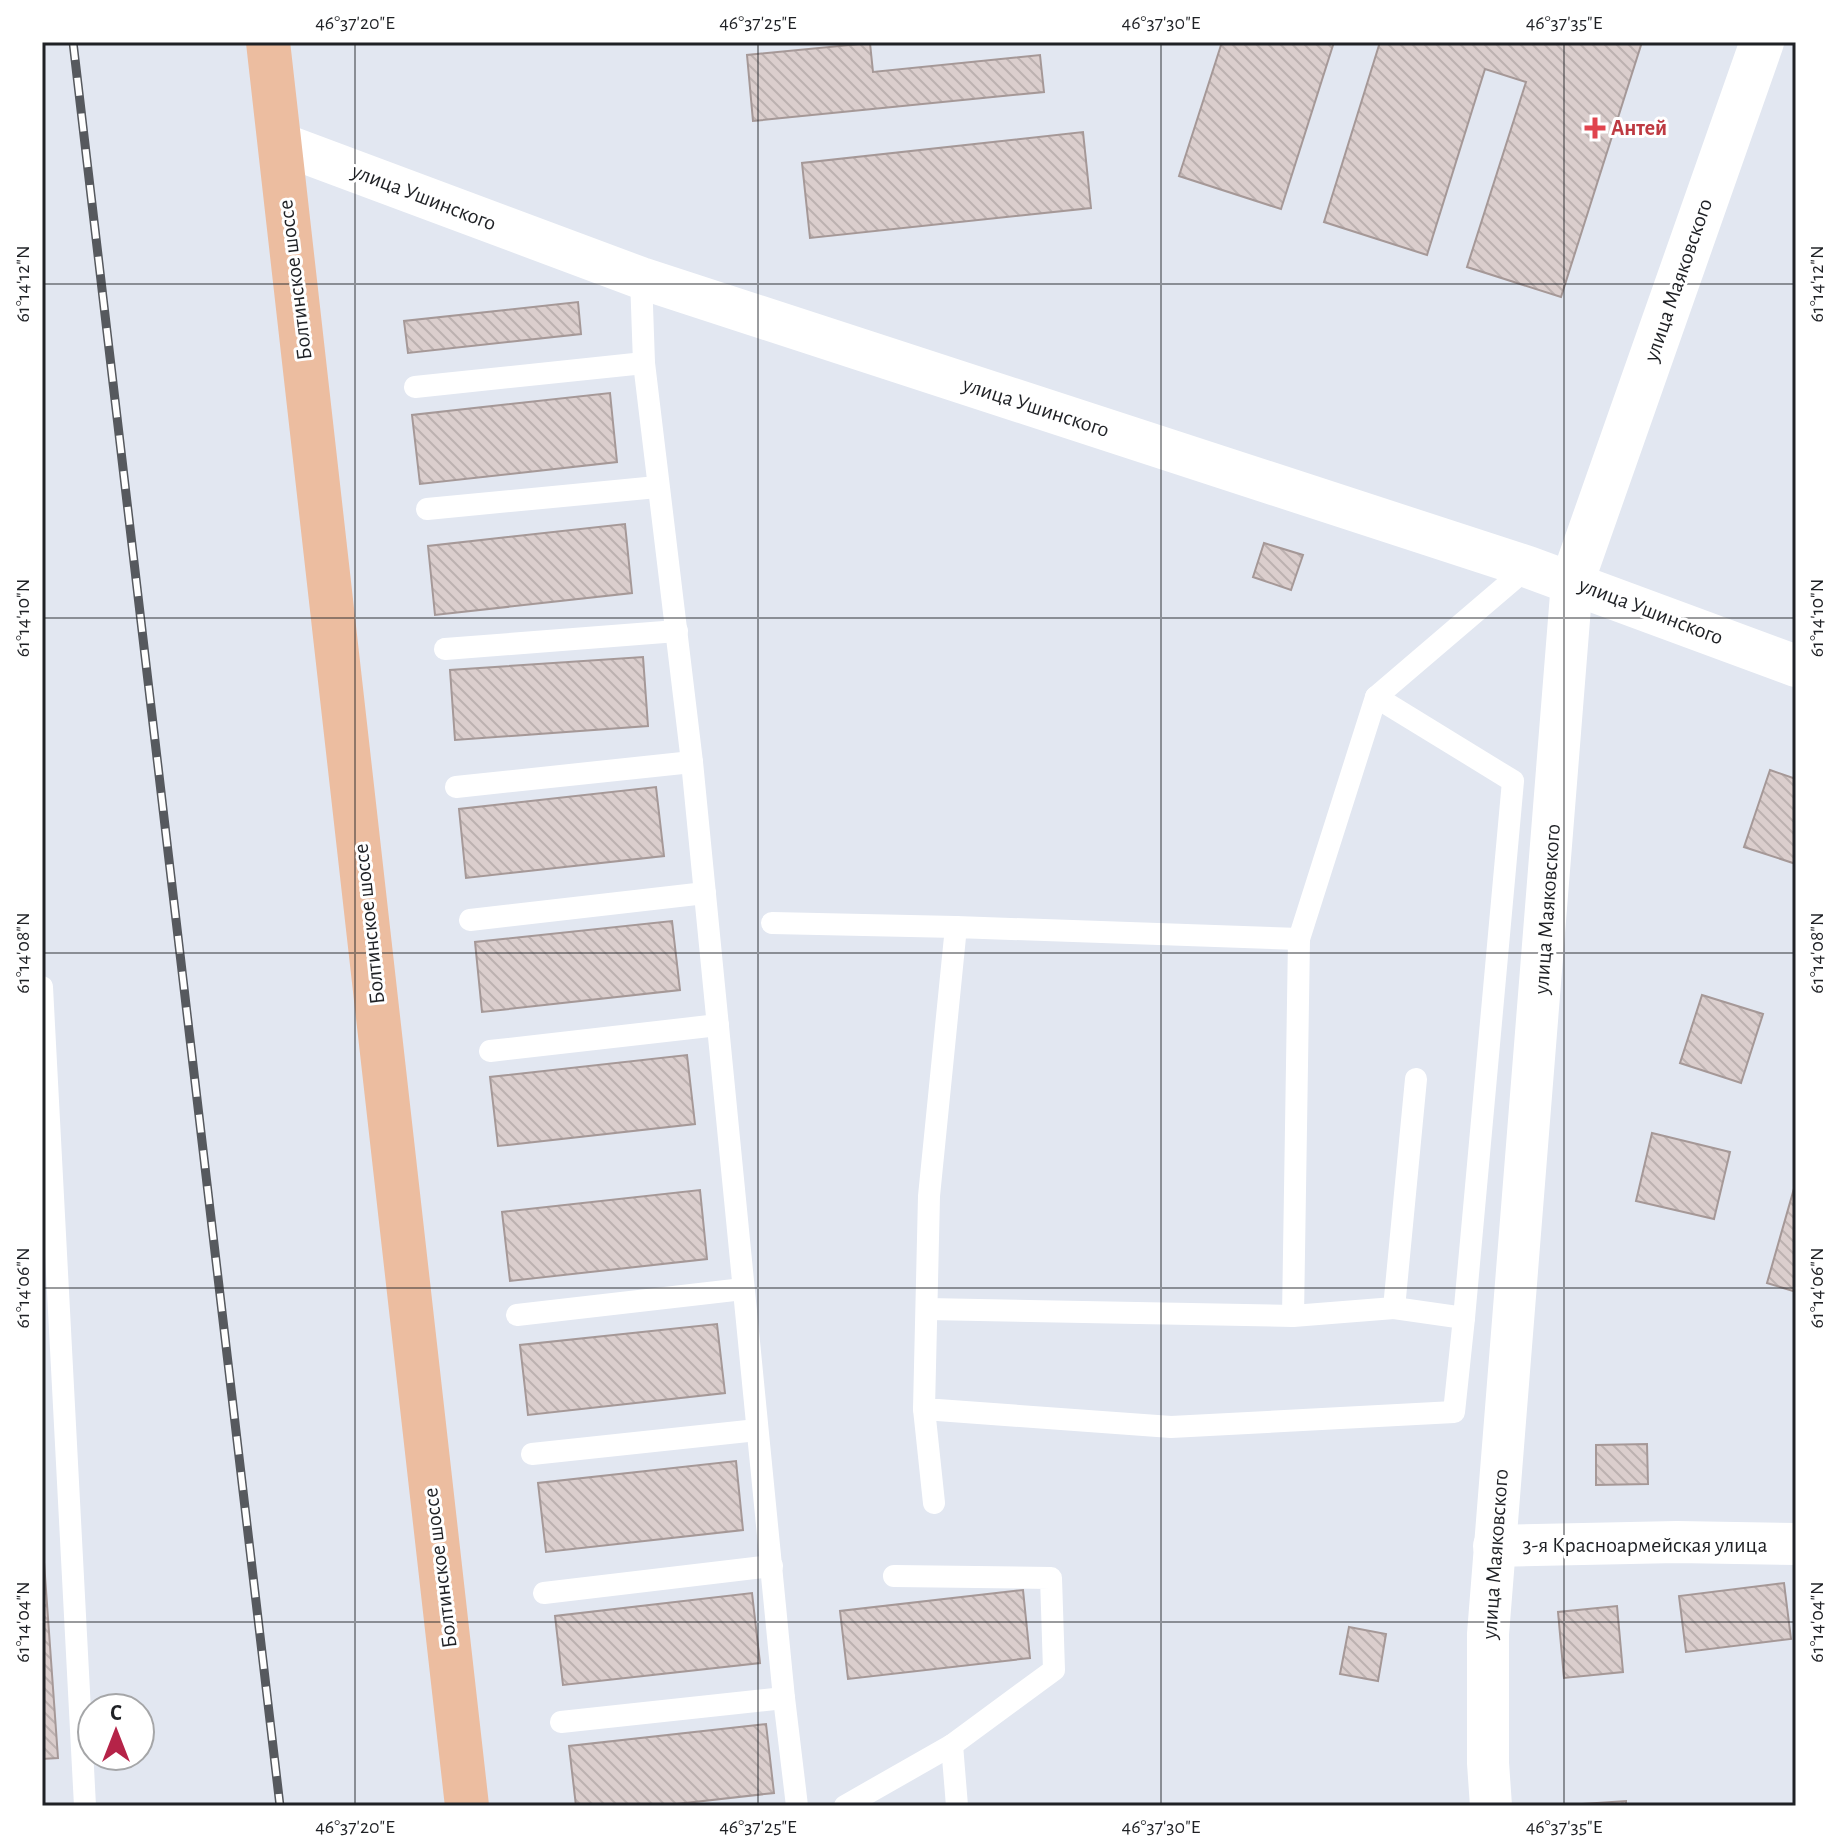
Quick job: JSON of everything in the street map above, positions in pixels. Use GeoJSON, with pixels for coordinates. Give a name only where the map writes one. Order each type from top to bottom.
{"type":"FeatureCollection","features":[{"type":"Feature","properties":{"kind":"main road","name":"Болтинское шоссе"},"geometry":{"type":"LineString","coordinates":[[268,42],[467,1806]]}},
{"type":"Feature","properties":{"kind":"street","name":"улица Маяковского"},"geometry":{"type":"LineString","coordinates":[[1491,1806],[1488,1649],[1494,1546],[1530,1135],[1572,582],[1762,42]]}},
{"type":"Feature","properties":{"kind":"street","name":"улица Ушинского"},"geometry":{"type":"LineString","coordinates":[[279,143],[641,278],[1528,567],[1796,666]]}},
{"type":"Feature","properties":{"kind":"street","name":"3-я Красноармейская улица"},"geometry":{"type":"LineString","coordinates":[[1494,1546],[1677,1542],[1796,1544]]}},
{"type":"Feature","properties":{"kind":"lane"},"geometry":{"type":"LineString","coordinates":[[641,278],[644,363],[692,762],[797,1806]]}},
{"type":"Feature","properties":{"kind":"lane"},"geometry":{"type":"LineString","coordinates":[[415,387],[644,363]]}},
{"type":"Feature","properties":{"kind":"lane"},"geometry":{"type":"LineString","coordinates":[[427,509],[657,487]]}},
{"type":"Feature","properties":{"kind":"lane"},"geometry":{"type":"LineString","coordinates":[[1293,1316],[1299,939],[1376,697],[1528,567]]}},
{"type":"Feature","properties":{"kind":"lane"},"geometry":{"type":"LineString","coordinates":[[445,649],[677,631]]}},
{"type":"Feature","properties":{"kind":"lane"},"geometry":{"type":"LineString","coordinates":[[924,1409],[1171,1427],[1454,1412],[1513,781],[1376,697]]}},
{"type":"Feature","properties":{"kind":"lane"},"geometry":{"type":"LineString","coordinates":[[456,787],[692,762]]}},
{"type":"Feature","properties":{"kind":"lane"},"geometry":{"type":"LineString","coordinates":[[470,920],[705,893]]}},
{"type":"Feature","properties":{"kind":"lane"},"geometry":{"type":"LineString","coordinates":[[772,923],[1299,939]]}},
{"type":"Feature","properties":{"kind":"lane"},"geometry":{"type":"LineString","coordinates":[[934,1503],[924,1409],[929,1196],[956,927]]}},
{"type":"Feature","properties":{"kind":"lane"},"geometry":{"type":"LineString","coordinates":[[42,987],[85,1806]]}},
{"type":"Feature","properties":{"kind":"lane"},"geometry":{"type":"LineString","coordinates":[[490,1051],[718,1025]]}},
{"type":"Feature","properties":{"kind":"lane"},"geometry":{"type":"LineString","coordinates":[[1394,1308],[1416,1079]]}},
{"type":"Feature","properties":{"kind":"lane"},"geometry":{"type":"LineString","coordinates":[[517,1315],[743,1289]]}},
{"type":"Feature","properties":{"kind":"lane"},"geometry":{"type":"LineString","coordinates":[[927,1309],[1293,1316],[1394,1308],[1464,1318]]}},
{"type":"Feature","properties":{"kind":"lane"},"geometry":{"type":"LineString","coordinates":[[532,1454],[757,1430]]}},
{"type":"Feature","properties":{"kind":"lane"},"geometry":{"type":"LineString","coordinates":[[544,1593],[772,1566]]}},
{"type":"Feature","properties":{"kind":"lane"},"geometry":{"type":"LineString","coordinates":[[845,1806],[952,1745],[1054,1670],[1051,1578],[894,1576]]}},
{"type":"Feature","properties":{"kind":"lane"},"geometry":{"type":"LineString","coordinates":[[561,1722],[784,1698]]}},
{"type":"Feature","properties":{"kind":"lane"},"geometry":{"type":"LineString","coordinates":[[952,1745],[957,1806]]}},
{"type":"Feature","properties":{"kind":"building"},"geometry":{"type":"Polygon","coordinates":[[[1222,42],[1334,42],[1281,209],[1179,176],[1222,42]]]}},
{"type":"Feature","properties":{"kind":"building"},"geometry":{"type":"Polygon","coordinates":[[[1380,42],[1642,42],[1561,297],[1467,267],[1526,82],[1485,69],[1427,255],[1324,222],[1380,42]]]}},
{"type":"Feature","properties":{"kind":"building"},"geometry":{"type":"Polygon","coordinates":[[[870,43],[873,72],[1040,55],[1044,92],[753,121],[747,55],[870,43]]]}},
{"type":"Feature","properties":{"kind":"building"},"geometry":{"type":"Polygon","coordinates":[[[1083,132],[1091,208],[810,238],[802,163],[1083,132]]]}},
{"type":"Feature","properties":{"kind":"building"},"geometry":{"type":"Polygon","coordinates":[[[578,302],[581,334],[408,353],[404,321],[578,302]]]}},
{"type":"Feature","properties":{"kind":"building"},"geometry":{"type":"Polygon","coordinates":[[[610,393],[617,462],[420,484],[412,415],[610,393]]]}},
{"type":"Feature","properties":{"kind":"building"},"geometry":{"type":"Polygon","coordinates":[[[625,524],[632,593],[435,615],[428,546],[625,524]]]}},
{"type":"Feature","properties":{"kind":"building"},"geometry":{"type":"Polygon","coordinates":[[[1264,543],[1303,555],[1291,590],[1253,577],[1264,543]]]}},
{"type":"Feature","properties":{"kind":"building"},"geometry":{"type":"Polygon","coordinates":[[[643,657],[648,726],[455,740],[450,670],[643,657]]]}},
{"type":"Feature","properties":{"kind":"building"},"geometry":{"type":"Polygon","coordinates":[[[1770,770],[1796,779],[1796,864],[1744,847],[1770,770]]]}},
{"type":"Feature","properties":{"kind":"building"},"geometry":{"type":"Polygon","coordinates":[[[656,787],[664,856],[466,878],[459,809],[656,787]]]}},
{"type":"Feature","properties":{"kind":"building"},"geometry":{"type":"Polygon","coordinates":[[[672,921],[680,990],[482,1012],[475,942],[672,921]]]}},
{"type":"Feature","properties":{"kind":"building"},"geometry":{"type":"Polygon","coordinates":[[[1702,995],[1763,1014],[1741,1083],[1680,1063],[1702,995]]]}},
{"type":"Feature","properties":{"kind":"building"},"geometry":{"type":"Polygon","coordinates":[[[687,1055],[695,1124],[498,1146],[490,1077],[687,1055]]]}},
{"type":"Feature","properties":{"kind":"building"},"geometry":{"type":"Polygon","coordinates":[[[1652,1133],[1730,1152],[1714,1219],[1636,1201],[1652,1133]]]}},
{"type":"Feature","properties":{"kind":"building"},"geometry":{"type":"Polygon","coordinates":[[[1796,1185],[1796,1292],[1767,1283],[1796,1185]]]}},
{"type":"Feature","properties":{"kind":"building"},"geometry":{"type":"Polygon","coordinates":[[[700,1190],[707,1259],[510,1281],[502,1212],[700,1190]]]}},
{"type":"Feature","properties":{"kind":"building"},"geometry":{"type":"Polygon","coordinates":[[[717,1324],[725,1393],[528,1415],[520,1345],[717,1324]]]}},
{"type":"Feature","properties":{"kind":"building"},"geometry":{"type":"Polygon","coordinates":[[[1647,1444],[1648,1484],[1596,1485],[1596,1445],[1647,1444]]]}},
{"type":"Feature","properties":{"kind":"building"},"geometry":{"type":"Polygon","coordinates":[[[736,1461],[743,1530],[546,1552],[538,1483],[736,1461]]]}},
{"type":"Feature","properties":{"kind":"building"},"geometry":{"type":"Polygon","coordinates":[[[42,1534],[58,1758],[42,1759],[42,1534]]]}},
{"type":"Feature","properties":{"kind":"building"},"geometry":{"type":"Polygon","coordinates":[[[1784,1583],[1791,1639],[1686,1652],[1679,1596],[1784,1583]]]}},
{"type":"Feature","properties":{"kind":"building"},"geometry":{"type":"Polygon","coordinates":[[[1023,1590],[1030,1658],[848,1679],[840,1611],[1023,1590]]]}},
{"type":"Feature","properties":{"kind":"building"},"geometry":{"type":"Polygon","coordinates":[[[752,1593],[760,1663],[563,1685],[555,1616],[752,1593]]]}},
{"type":"Feature","properties":{"kind":"building"},"geometry":{"type":"Polygon","coordinates":[[[1617,1606],[1623,1672],[1564,1678],[1558,1612],[1617,1606]]]}},
{"type":"Feature","properties":{"kind":"building"},"geometry":{"type":"Polygon","coordinates":[[[1349,1627],[1386,1634],[1378,1681],[1340,1674],[1349,1627]]]}},
{"type":"Feature","properties":{"kind":"building"},"geometry":{"type":"Polygon","coordinates":[[[766,1724],[774,1793],[659,1806],[576,1806],[569,1746],[766,1724]]]}},
{"type":"Feature","properties":{"kind":"building"},"geometry":{"type":"Polygon","coordinates":[[[1626,1801],[1626,1806],[1568,1806],[1568,1805],[1626,1801]]]}},
{"type":"Feature","properties":{"kind":"railway"},"geometry":{"type":"LineString","coordinates":[[73,42],[280,1806]]}},
{"type":"Feature","properties":{"kind":"place","name":"Антей"},"geometry":{"type":"Point","coordinates":[1595,128]}}]}
